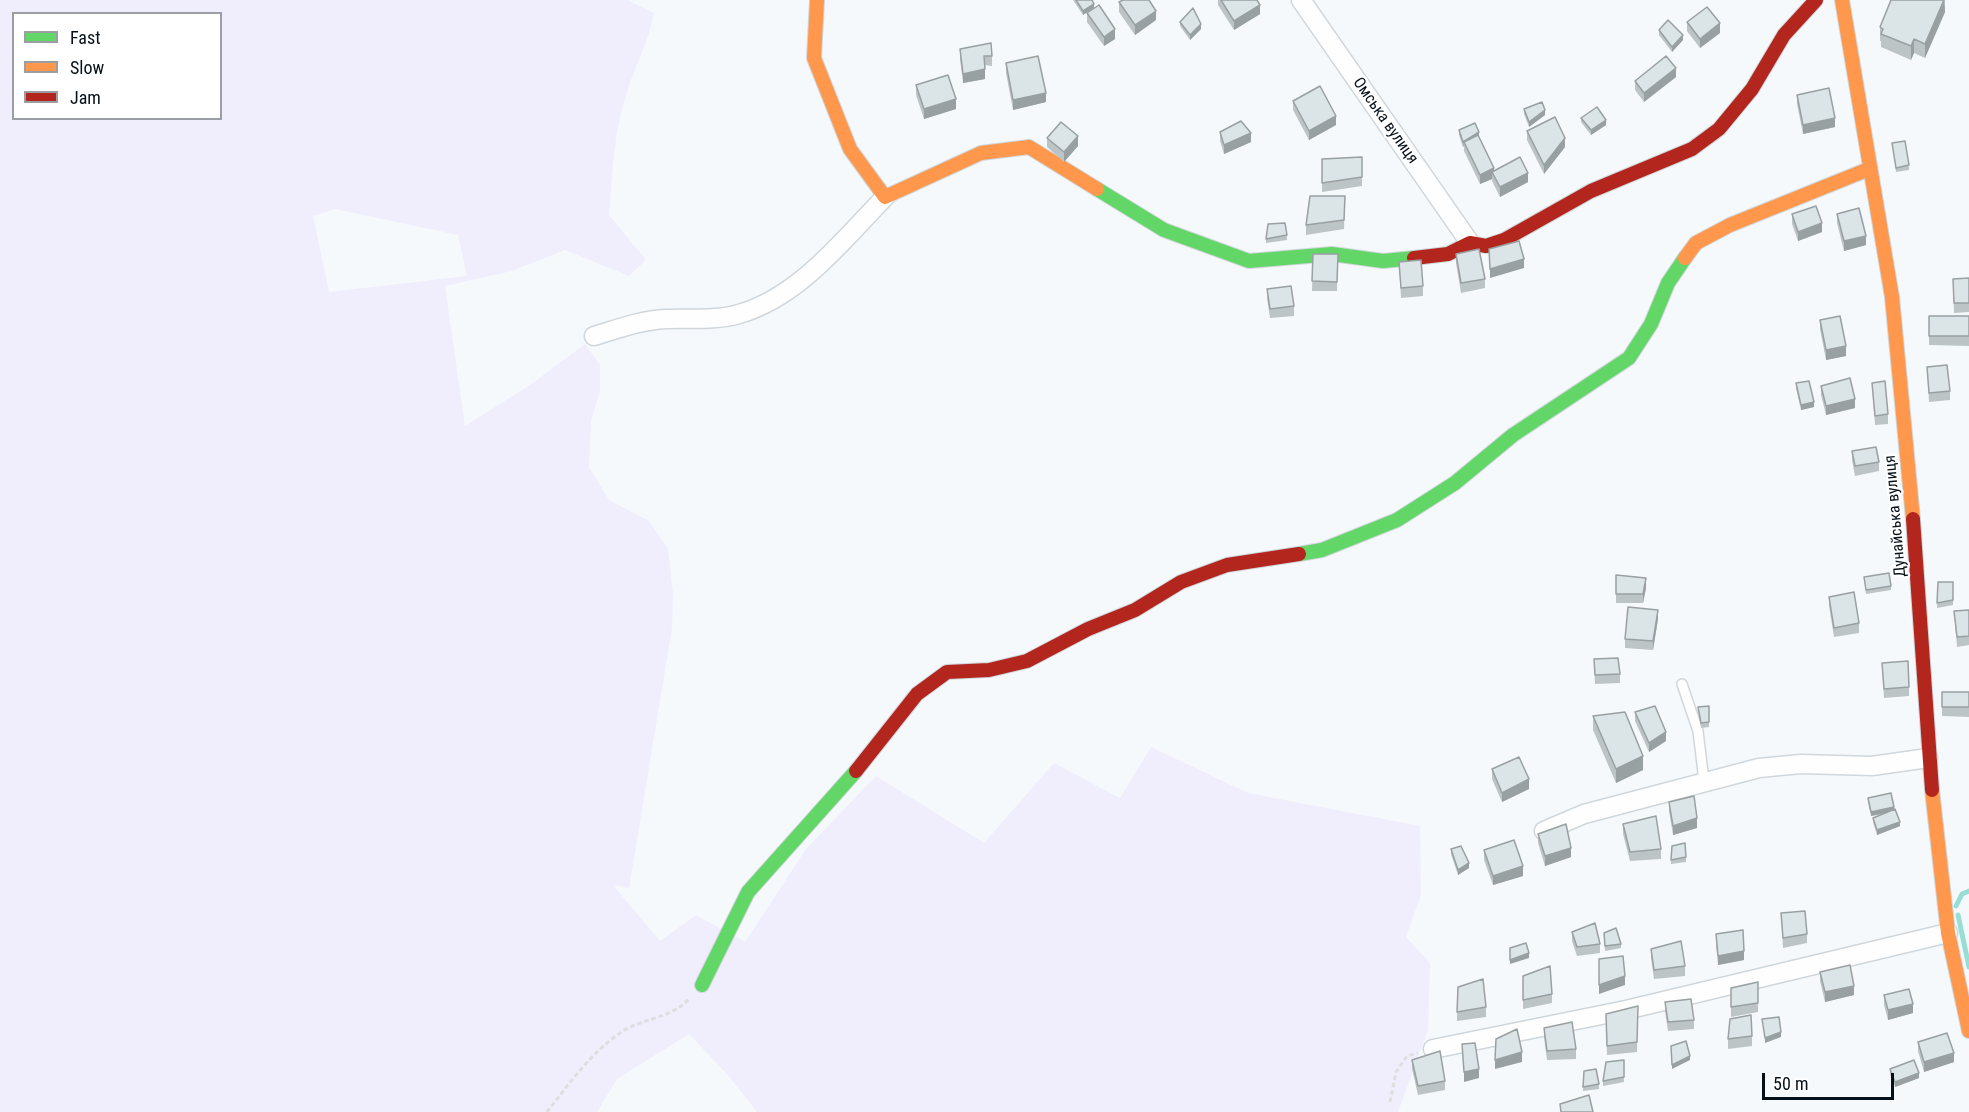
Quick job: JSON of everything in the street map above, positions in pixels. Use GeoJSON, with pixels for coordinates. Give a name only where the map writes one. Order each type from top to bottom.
{"type":"FeatureCollection","features":[{"type":"Feature","properties":{"kind":"street"},"geometry":{"type":"LineString","coordinates":[[817,0],[814,58],[850,149],[885,197]]}},
{"type":"Feature","properties":{"kind":"street","name":"Омська вулиця"},"geometry":{"type":"LineString","coordinates":[[1301,0],[1470,243]]}},
{"type":"Feature","properties":{"kind":"street"},"geometry":{"type":"LineString","coordinates":[[594,336],[664,319],[694,320],[738,315],[772,302],[810,272],[885,197],[981,153],[1029,147],[1164,230],[1249,261],[1332,255],[1383,261],[1448,254],[1470,243],[1486,246],[1504,240],[1591,191],[1692,149],[1719,129],[1752,89],[1784,35],[1816,0]]}},
{"type":"Feature","properties":{"kind":"street","name":"Дунайська вулиця"},"geometry":{"type":"LineString","coordinates":[[1842,0],[1892,297],[1917,564],[1928,758],[1948,933],[1969,1030]]}},
{"type":"Feature","properties":{"kind":"street"},"geometry":{"type":"LineString","coordinates":[[702,985],[748,892],[874,751],[917,694],[947,672],[989,670],[1027,660],[1088,629],[1135,610],[1181,582],[1227,565],[1322,550],[1396,520],[1455,483],[1513,435],[1629,358],[1651,324],[1668,283],[1696,243],[1730,225],[1869,170]]}},
{"type":"Feature","properties":{"kind":"street"},"geometry":{"type":"LineString","coordinates":[[1544,831],[1584,814],[1759,768],[1801,764],[1872,766],[1928,758]]}},
{"type":"Feature","properties":{"kind":"street"},"geometry":{"type":"LineString","coordinates":[[1433,1049],[1626,1010],[1948,933]]}},
{"type":"Feature","properties":{"kind":"lane"},"geometry":{"type":"LineString","coordinates":[[1682,684],[1698,731],[1704,781]]}},
{"type":"Feature","properties":{"kind":"path"},"geometry":{"type":"LineString","coordinates":[[547,1112],[580,1070],[623,1031],[681,1008],[702,985]]}},
{"type":"Feature","properties":{"kind":"path"},"geometry":{"type":"LineString","coordinates":[[1390,1102],[1396,1072],[1407,1056],[1433,1049]]}},
{"type":"Feature","properties":{"kind":"shaded area"},"geometry":{"type":"Polygon","coordinates":[[[0,0],[627,0],[654,13],[619,122],[609,215],[646,260],[629,276],[565,250],[512,271],[445,286],[465,426],[530,385],[585,344],[600,365],[600,391],[591,421],[589,467],[609,500],[649,521],[668,549],[673,594],[672,628],[629,888],[613,885],[660,941],[696,915],[745,942],[806,849],[876,776],[984,843],[1054,763],[1120,798],[1151,747],[1248,793],[1420,826],[1421,895],[1406,937],[1430,963],[1428,1030],[1398,1112],[757,1112],[728,1075],[689,1034],[617,1079],[597,1112],[0,1112],[0,0]],[[335,209],[313,216],[329,292],[467,276],[458,235],[335,209]]]}},
{"type":"Feature","properties":{"kind":"building"},"geometry":{"type":"Polygon","coordinates":[[[1076,0],[1092,0],[1094,4],[1083,11],[1076,0]]]}},
{"type":"Feature","properties":{"kind":"building"},"geometry":{"type":"Polygon","coordinates":[[[1149,0],[1156,11],[1135,25],[1119,2],[1149,0]]]}},
{"type":"Feature","properties":{"kind":"building"},"geometry":{"type":"Polygon","coordinates":[[[1221,0],[1257,0],[1260,5],[1234,21],[1221,0]]]}},
{"type":"Feature","properties":{"kind":"building"},"geometry":{"type":"Polygon","coordinates":[[[1891,0],[1944,0],[1925,44],[1914,39],[1911,46],[1881,34],[1883,29],[1880,27],[1891,0]]]}},
{"type":"Feature","properties":{"kind":"building"},"geometry":{"type":"Polygon","coordinates":[[[1099,5],[1115,29],[1104,37],[1087,13],[1099,5]]]}},
{"type":"Feature","properties":{"kind":"building"},"geometry":{"type":"Polygon","coordinates":[[[1707,7],[1720,23],[1700,39],[1687,22],[1707,7]]]}},
{"type":"Feature","properties":{"kind":"building"},"geometry":{"type":"Polygon","coordinates":[[[1193,8],[1201,24],[1190,35],[1180,22],[1193,8]]]}},
{"type":"Feature","properties":{"kind":"building"},"geometry":{"type":"Polygon","coordinates":[[[1668,20],[1683,35],[1672,47],[1659,30],[1668,20]]]}},
{"type":"Feature","properties":{"kind":"building"},"geometry":{"type":"Polygon","coordinates":[[[991,43],[992,56],[984,56],[985,69],[963,74],[960,49],[991,43]]]}},
{"type":"Feature","properties":{"kind":"building"},"geometry":{"type":"Polygon","coordinates":[[[1038,56],[1046,93],[1013,100],[1006,63],[1038,56]]]}},
{"type":"Feature","properties":{"kind":"building"},"geometry":{"type":"Polygon","coordinates":[[[1666,56],[1676,68],[1644,93],[1635,81],[1666,56]]]}},
{"type":"Feature","properties":{"kind":"building"},"geometry":{"type":"Polygon","coordinates":[[[948,75],[956,99],[924,109],[916,85],[948,75]]]}},
{"type":"Feature","properties":{"kind":"building"},"geometry":{"type":"Polygon","coordinates":[[[1320,86],[1336,116],[1309,131],[1293,101],[1320,86]]]}},
{"type":"Feature","properties":{"kind":"building"},"geometry":{"type":"Polygon","coordinates":[[[1829,88],[1835,118],[1803,125],[1797,95],[1829,88]]]}},
{"type":"Feature","properties":{"kind":"building"},"geometry":{"type":"Polygon","coordinates":[[[1542,102],[1545,110],[1529,122],[1524,109],[1542,102]]]}},
{"type":"Feature","properties":{"kind":"building"},"geometry":{"type":"Polygon","coordinates":[[[1597,107],[1606,120],[1591,130],[1581,118],[1597,107]]]}},
{"type":"Feature","properties":{"kind":"building"},"geometry":{"type":"Polygon","coordinates":[[[1555,117],[1565,138],[1544,165],[1527,131],[1555,117]]]}},
{"type":"Feature","properties":{"kind":"building"},"geometry":{"type":"Polygon","coordinates":[[[1241,121],[1251,133],[1224,145],[1220,132],[1241,121]]]}},
{"type":"Feature","properties":{"kind":"building"},"geometry":{"type":"Polygon","coordinates":[[[1061,122],[1078,136],[1064,152],[1047,138],[1061,122]]]}},
{"type":"Feature","properties":{"kind":"building"},"geometry":{"type":"Polygon","coordinates":[[[1475,123],[1479,132],[1463,142],[1459,130],[1475,123]]]}},
{"type":"Feature","properties":{"kind":"building"},"geometry":{"type":"Polygon","coordinates":[[[1478,135],[1494,168],[1480,175],[1464,142],[1478,135]]]}},
{"type":"Feature","properties":{"kind":"building"},"geometry":{"type":"Polygon","coordinates":[[[1905,141],[1909,165],[1896,168],[1892,143],[1905,141]]]}},
{"type":"Feature","properties":{"kind":"building"},"geometry":{"type":"Polygon","coordinates":[[[1362,157],[1362,177],[1322,183],[1322,159],[1362,157]]]}},
{"type":"Feature","properties":{"kind":"building"},"geometry":{"type":"Polygon","coordinates":[[[1520,157],[1528,173],[1500,187],[1492,172],[1520,157]]]}},
{"type":"Feature","properties":{"kind":"building"},"geometry":{"type":"Polygon","coordinates":[[[1310,196],[1345,196],[1344,220],[1306,225],[1310,196]]]}},
{"type":"Feature","properties":{"kind":"building"},"geometry":{"type":"Polygon","coordinates":[[[1816,206],[1822,223],[1798,232],[1792,214],[1816,206]]]}},
{"type":"Feature","properties":{"kind":"building"},"geometry":{"type":"Polygon","coordinates":[[[1859,208],[1866,236],[1844,241],[1837,214],[1859,208]]]}},
{"type":"Feature","properties":{"kind":"building"},"geometry":{"type":"Polygon","coordinates":[[[1285,223],[1287,235],[1266,239],[1268,224],[1285,223]]]}},
{"type":"Feature","properties":{"kind":"building"},"geometry":{"type":"Polygon","coordinates":[[[1519,241],[1524,259],[1490,269],[1489,249],[1519,241]]]}},
{"type":"Feature","properties":{"kind":"building"},"geometry":{"type":"Polygon","coordinates":[[[1479,249],[1485,279],[1461,283],[1456,254],[1479,249]]]}},
{"type":"Feature","properties":{"kind":"building"},"geometry":{"type":"Polygon","coordinates":[[[1313,254],[1338,254],[1337,282],[1312,281],[1313,254]]]}},
{"type":"Feature","properties":{"kind":"building"},"geometry":{"type":"Polygon","coordinates":[[[1421,260],[1423,286],[1401,288],[1399,262],[1421,260]]]}},
{"type":"Feature","properties":{"kind":"building"},"geometry":{"type":"Polygon","coordinates":[[[1969,278],[1969,303],[1954,303],[1953,279],[1969,278]]]}},
{"type":"Feature","properties":{"kind":"building"},"geometry":{"type":"Polygon","coordinates":[[[1291,286],[1294,306],[1270,309],[1267,289],[1291,286]]]}},
{"type":"Feature","properties":{"kind":"building"},"geometry":{"type":"Polygon","coordinates":[[[1840,316],[1846,346],[1826,350],[1820,320],[1840,316]]]}},
{"type":"Feature","properties":{"kind":"building"},"geometry":{"type":"Polygon","coordinates":[[[1929,316],[1969,316],[1969,336],[1929,336],[1929,316]]]}},
{"type":"Feature","properties":{"kind":"building"},"geometry":{"type":"Polygon","coordinates":[[[1947,365],[1950,391],[1929,393],[1927,367],[1947,365]]]}},
{"type":"Feature","properties":{"kind":"building"},"geometry":{"type":"Polygon","coordinates":[[[1850,378],[1855,399],[1826,406],[1821,386],[1850,378]]]}},
{"type":"Feature","properties":{"kind":"building"},"geometry":{"type":"Polygon","coordinates":[[[1809,381],[1814,402],[1801,405],[1796,383],[1809,381]]]}},
{"type":"Feature","properties":{"kind":"building"},"geometry":{"type":"Polygon","coordinates":[[[1885,381],[1888,414],[1875,416],[1872,383],[1885,381]]]}},
{"type":"Feature","properties":{"kind":"building"},"geometry":{"type":"Polygon","coordinates":[[[1876,447],[1879,462],[1855,466],[1852,451],[1876,447]]]}},
{"type":"Feature","properties":{"kind":"building"},"geometry":{"type":"Polygon","coordinates":[[[1889,573],[1891,586],[1866,590],[1864,577],[1889,573]]]}},
{"type":"Feature","properties":{"kind":"building"},"geometry":{"type":"Polygon","coordinates":[[[1616,575],[1646,578],[1643,594],[1616,594],[1616,575]]]}},
{"type":"Feature","properties":{"kind":"building"},"geometry":{"type":"Polygon","coordinates":[[[1938,582],[1953,582],[1953,600],[1937,603],[1938,582]]]}},
{"type":"Feature","properties":{"kind":"building"},"geometry":{"type":"Polygon","coordinates":[[[1854,592],[1859,623],[1834,628],[1829,597],[1854,592]]]}},
{"type":"Feature","properties":{"kind":"building"},"geometry":{"type":"Polygon","coordinates":[[[1628,607],[1658,610],[1653,641],[1625,639],[1628,607]]]}},
{"type":"Feature","properties":{"kind":"building"},"geometry":{"type":"Polygon","coordinates":[[[1969,610],[1969,636],[1957,637],[1954,611],[1969,610]]]}},
{"type":"Feature","properties":{"kind":"building"},"geometry":{"type":"Polygon","coordinates":[[[1618,658],[1620,674],[1595,675],[1594,659],[1618,658]]]}},
{"type":"Feature","properties":{"kind":"building"},"geometry":{"type":"Polygon","coordinates":[[[1908,661],[1909,687],[1884,689],[1882,663],[1908,661]]]}},
{"type":"Feature","properties":{"kind":"building"},"geometry":{"type":"Polygon","coordinates":[[[1942,692],[1969,692],[1969,707],[1942,707],[1942,692]]]}},
{"type":"Feature","properties":{"kind":"building"},"geometry":{"type":"Polygon","coordinates":[[[1655,706],[1666,732],[1649,743],[1635,712],[1655,706]]]}},
{"type":"Feature","properties":{"kind":"building"},"geometry":{"type":"Polygon","coordinates":[[[1709,706],[1709,722],[1701,723],[1698,707],[1709,706]]]}},
{"type":"Feature","properties":{"kind":"building"},"geometry":{"type":"Polygon","coordinates":[[[1625,712],[1643,756],[1616,769],[1593,716],[1625,712]]]}},
{"type":"Feature","properties":{"kind":"building"},"geometry":{"type":"Polygon","coordinates":[[[1519,757],[1529,779],[1502,793],[1492,769],[1519,757]]]}},
{"type":"Feature","properties":{"kind":"building"},"geometry":{"type":"Polygon","coordinates":[[[1891,793],[1894,807],[1871,812],[1868,798],[1891,793]]]}},
{"type":"Feature","properties":{"kind":"building"},"geometry":{"type":"Polygon","coordinates":[[[1694,796],[1697,818],[1673,826],[1669,802],[1694,796]]]}},
{"type":"Feature","properties":{"kind":"building"},"geometry":{"type":"Polygon","coordinates":[[[1895,809],[1900,822],[1877,830],[1873,818],[1895,809]]]}},
{"type":"Feature","properties":{"kind":"building"},"geometry":{"type":"Polygon","coordinates":[[[1656,816],[1661,849],[1630,852],[1623,824],[1656,816]]]}},
{"type":"Feature","properties":{"kind":"building"},"geometry":{"type":"Polygon","coordinates":[[[1566,824],[1571,848],[1545,856],[1538,834],[1566,824]]]}},
{"type":"Feature","properties":{"kind":"building"},"geometry":{"type":"Polygon","coordinates":[[[1514,840],[1523,866],[1493,876],[1484,850],[1514,840]]]}},
{"type":"Feature","properties":{"kind":"building"},"geometry":{"type":"Polygon","coordinates":[[[1685,843],[1686,857],[1671,860],[1672,846],[1685,843]]]}},
{"type":"Feature","properties":{"kind":"building"},"geometry":{"type":"Polygon","coordinates":[[[1461,846],[1469,863],[1458,870],[1451,849],[1461,846]]]}},
{"type":"Feature","properties":{"kind":"building"},"geometry":{"type":"Polygon","coordinates":[[[1805,911],[1807,934],[1783,938],[1781,913],[1805,911]]]}},
{"type":"Feature","properties":{"kind":"building"},"geometry":{"type":"Polygon","coordinates":[[[1595,923],[1600,944],[1577,947],[1572,932],[1595,923]]]}},
{"type":"Feature","properties":{"kind":"building"},"geometry":{"type":"Polygon","coordinates":[[[1616,928],[1621,944],[1605,946],[1604,933],[1616,928]]]}},
{"type":"Feature","properties":{"kind":"building"},"geometry":{"type":"Polygon","coordinates":[[[1743,930],[1744,951],[1718,956],[1716,934],[1743,930]]]}},
{"type":"Feature","properties":{"kind":"building"},"geometry":{"type":"Polygon","coordinates":[[[1681,941],[1685,966],[1654,970],[1651,949],[1681,941]]]}},
{"type":"Feature","properties":{"kind":"building"},"geometry":{"type":"Polygon","coordinates":[[[1526,943],[1529,953],[1510,960],[1510,948],[1526,943]]]}},
{"type":"Feature","properties":{"kind":"building"},"geometry":{"type":"Polygon","coordinates":[[[1623,956],[1625,976],[1599,985],[1599,959],[1623,956]]]}},
{"type":"Feature","properties":{"kind":"building"},"geometry":{"type":"Polygon","coordinates":[[[1850,965],[1854,986],[1825,992],[1820,972],[1850,965]]]}},
{"type":"Feature","properties":{"kind":"building"},"geometry":{"type":"Polygon","coordinates":[[[1550,966],[1552,994],[1523,1000],[1523,976],[1550,966]]]}},
{"type":"Feature","properties":{"kind":"building"},"geometry":{"type":"Polygon","coordinates":[[[1483,979],[1486,1007],[1457,1012],[1458,987],[1483,979]]]}},
{"type":"Feature","properties":{"kind":"building"},"geometry":{"type":"Polygon","coordinates":[[[1758,982],[1758,1003],[1731,1007],[1731,988],[1758,982]]]}},
{"type":"Feature","properties":{"kind":"building"},"geometry":{"type":"Polygon","coordinates":[[[1909,989],[1913,1004],[1888,1010],[1884,995],[1909,989]]]}},
{"type":"Feature","properties":{"kind":"building"},"geometry":{"type":"Polygon","coordinates":[[[1691,999],[1694,1020],[1668,1022],[1665,1002],[1691,999]]]}},
{"type":"Feature","properties":{"kind":"building"},"geometry":{"type":"Polygon","coordinates":[[[1638,1006],[1637,1042],[1607,1046],[1606,1014],[1638,1006]]]}},
{"type":"Feature","properties":{"kind":"building"},"geometry":{"type":"Polygon","coordinates":[[[1751,1015],[1752,1036],[1728,1039],[1730,1019],[1751,1015]]]}},
{"type":"Feature","properties":{"kind":"building"},"geometry":{"type":"Polygon","coordinates":[[[1779,1017],[1781,1032],[1765,1038],[1762,1019],[1779,1017]]]}},
{"type":"Feature","properties":{"kind":"building"},"geometry":{"type":"Polygon","coordinates":[[[1572,1022],[1576,1049],[1547,1051],[1544,1028],[1572,1022]]]}},
{"type":"Feature","properties":{"kind":"building"},"geometry":{"type":"Polygon","coordinates":[[[1517,1029],[1522,1052],[1495,1060],[1496,1039],[1517,1029]]]}},
{"type":"Feature","properties":{"kind":"building"},"geometry":{"type":"Polygon","coordinates":[[[1947,1033],[1954,1053],[1924,1062],[1918,1042],[1947,1033]]]}},
{"type":"Feature","properties":{"kind":"building"},"geometry":{"type":"Polygon","coordinates":[[[1686,1041],[1690,1056],[1672,1065],[1671,1046],[1686,1041]]]}},
{"type":"Feature","properties":{"kind":"building"},"geometry":{"type":"Polygon","coordinates":[[[1475,1043],[1479,1069],[1464,1072],[1462,1044],[1475,1043]]]}},
{"type":"Feature","properties":{"kind":"building"},"geometry":{"type":"Polygon","coordinates":[[[1440,1051],[1445,1081],[1418,1086],[1412,1060],[1440,1051]]]}},
{"type":"Feature","properties":{"kind":"building"},"geometry":{"type":"Polygon","coordinates":[[[1624,1060],[1624,1077],[1603,1081],[1606,1062],[1624,1060]]]}},
{"type":"Feature","properties":{"kind":"building"},"geometry":{"type":"Polygon","coordinates":[[[1914,1060],[1919,1073],[1895,1082],[1890,1069],[1914,1060]]]}},
{"type":"Feature","properties":{"kind":"building"},"geometry":{"type":"Polygon","coordinates":[[[1596,1069],[1599,1084],[1583,1087],[1584,1071],[1596,1069]]]}},
{"type":"Feature","properties":{"kind":"building"},"geometry":{"type":"Polygon","coordinates":[[[1589,1095],[1593,1112],[1561,1112],[1560,1104],[1589,1095]]]}},
{"type":"Feature","properties":{"kind":"waterway"},"geometry":{"type":"LineString","coordinates":[[1956,906],[1962,894],[1969,891]]}},
{"type":"Feature","properties":{"kind":"waterway"},"geometry":{"type":"LineString","coordinates":[[1958,915],[1969,967]]}},
{"type":"Feature","properties":{"kind":"traffic: fast"},"geometry":{"type":"LineString","coordinates":[[1097,189],[1164,230],[1249,261],[1332,254],[1383,261],[1414,258]]}},
{"type":"Feature","properties":{"kind":"traffic: fast"},"geometry":{"type":"LineString","coordinates":[[1299,554],[1322,550],[1397,520],[1455,483],[1513,435],[1629,358],[1651,324],[1668,283],[1685,258]]}},
{"type":"Feature","properties":{"kind":"traffic: fast"},"geometry":{"type":"LineString","coordinates":[[702,985],[748,892],[856,771]]}},
{"type":"Feature","properties":{"kind":"traffic: slow"},"geometry":{"type":"LineString","coordinates":[[817,0],[814,58],[850,149],[885,197],[981,153],[1029,147],[1097,189]]}},
{"type":"Feature","properties":{"kind":"traffic: slow"},"geometry":{"type":"LineString","coordinates":[[1842,0],[1892,297],[1913,519]]}},
{"type":"Feature","properties":{"kind":"traffic: slow"},"geometry":{"type":"LineString","coordinates":[[1685,258],[1696,243],[1730,225],[1869,169]]}},
{"type":"Feature","properties":{"kind":"traffic: slow"},"geometry":{"type":"LineString","coordinates":[[1932,790],[1948,933],[1969,1031]]}},
{"type":"Feature","properties":{"kind":"traffic: jam"},"geometry":{"type":"LineString","coordinates":[[1414,258],[1448,254],[1470,243],[1486,246],[1504,240],[1591,191],[1692,149],[1719,129],[1752,89],[1784,35],[1816,0]]}},
{"type":"Feature","properties":{"kind":"traffic: jam"},"geometry":{"type":"LineString","coordinates":[[1913,519],[1932,790]]}},
{"type":"Feature","properties":{"kind":"traffic: jam"},"geometry":{"type":"LineString","coordinates":[[856,771],[917,694],[947,672],[989,670],[1027,661],[1088,629],[1135,610],[1181,582],[1227,565],[1299,554]]}}]}
